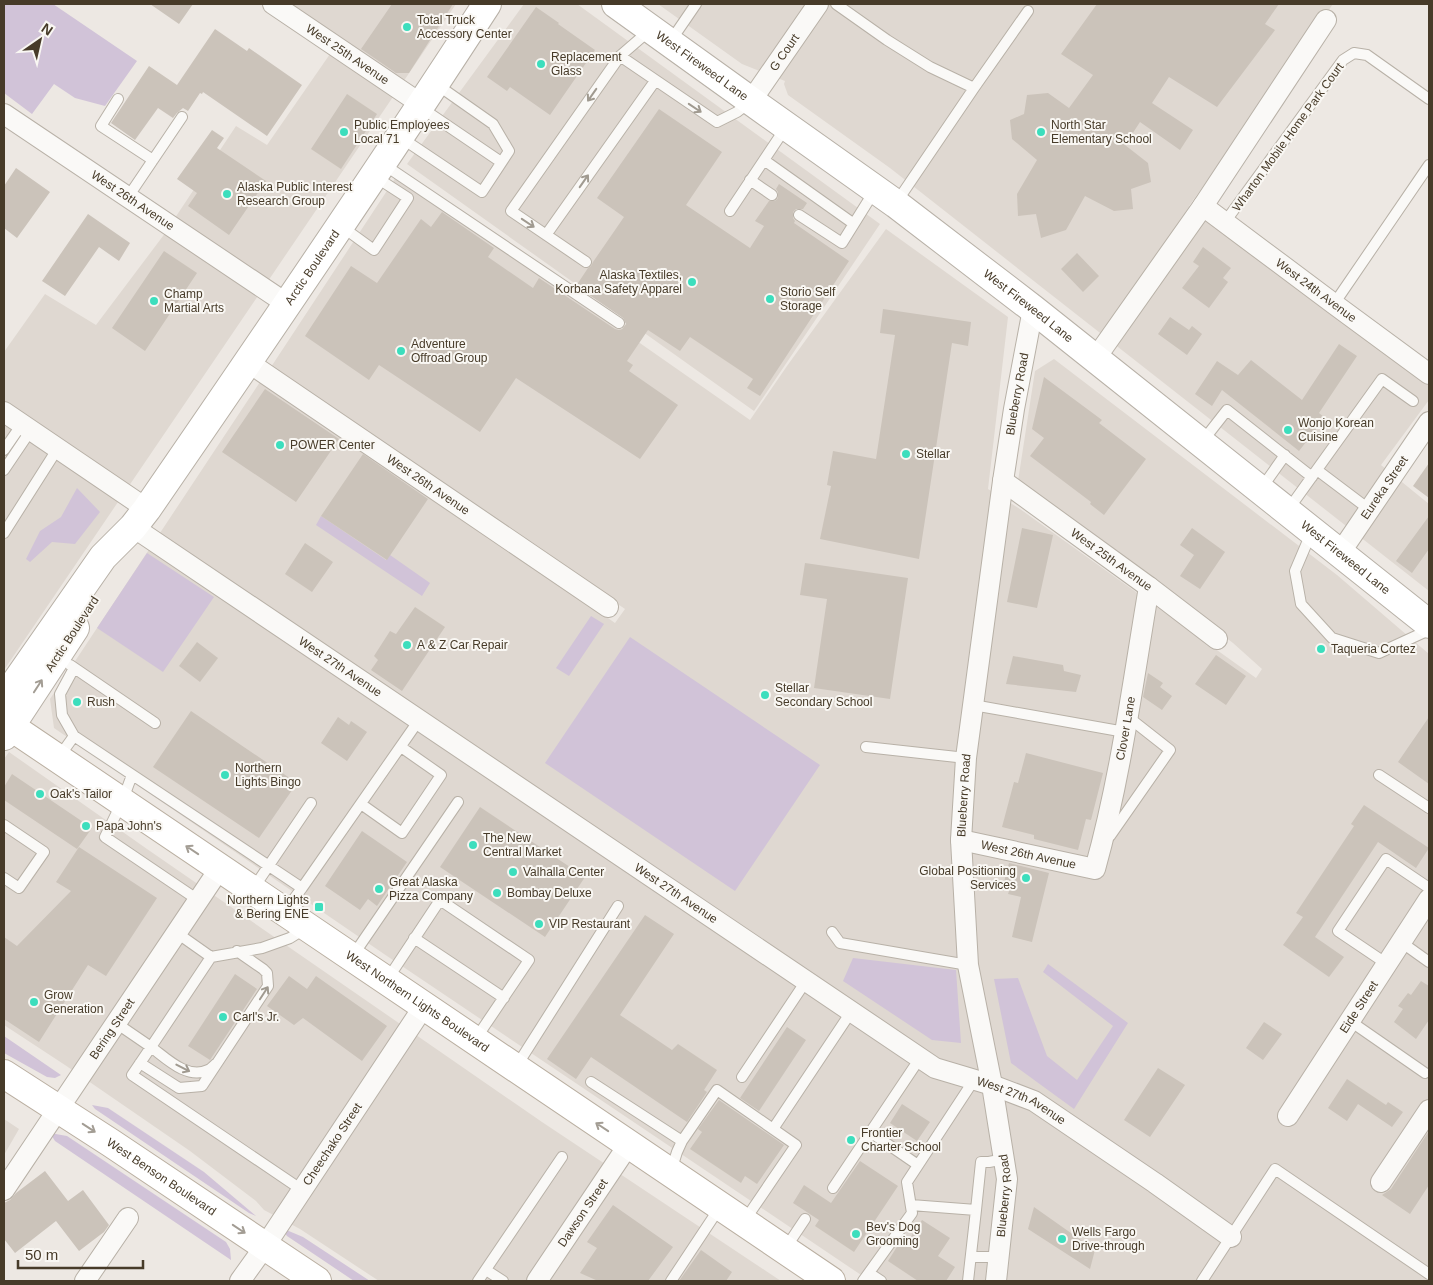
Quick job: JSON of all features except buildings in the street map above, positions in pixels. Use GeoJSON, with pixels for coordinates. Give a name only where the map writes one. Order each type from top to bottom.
{"type":"FeatureCollection","features":[{"type":"Feature","properties":{"kind":"main road","name":"Arctic Boulevard"},"geometry":{"type":"LineString","coordinates":[[6,728],[66,662],[140,518],[400,137],[487,4]]}},
{"type":"Feature","properties":{"kind":"main road","name":"West Fireweed Lane"},"geometry":{"type":"LineString","coordinates":[[616,4],[886,197],[1033,309],[1429,624]]}},
{"type":"Feature","properties":{"kind":"main road","name":"Arctic Boulevard"},"geometry":{"type":"LineString","coordinates":[[4,699],[103,557],[140,518]]}},
{"type":"Feature","properties":{"kind":"main road","name":"West Northern Lights Boulevard"},"geometry":{"type":"LineString","coordinates":[[6,728],[58,758],[827,1280]]}},
{"type":"Feature","properties":{"kind":"main road","name":"West Benson Boulevard"},"geometry":{"type":"LineString","coordinates":[[4,1074],[59,1108],[317,1281]]}},
{"type":"Feature","properties":{"kind":"street","name":"West 25th Avenue"},"geometry":{"type":"LineString","coordinates":[[273,4],[425,98]]}},
{"type":"Feature","properties":{"kind":"street","name":"G Court"},"geometry":{"type":"LineString","coordinates":[[750,101],[818,4]]}},
{"type":"Feature","properties":{"kind":"street"},"geometry":{"type":"LineString","coordinates":[[1095,359],[1203,206],[1326,20]]}},
{"type":"Feature","properties":{"kind":"street","name":"West 26th Avenue"},"geometry":{"type":"LineString","coordinates":[[4,114],[287,304]]}},
{"type":"Feature","properties":{"kind":"street","name":"West 24th Avenue"},"geometry":{"type":"LineString","coordinates":[[1203,206],[1429,374]]}},
{"type":"Feature","properties":{"kind":"street","name":"Blueberry Road"},"geometry":{"type":"LineString","coordinates":[[996,1281],[1007,1179],[1004,1159],[983,1083],[968,965],[961,840],[966,758],[1003,481],[1014,409],[1033,309]]}},
{"type":"Feature","properties":{"kind":"street","name":"West 26th Avenue"},"geometry":{"type":"LineString","coordinates":[[248,362],[608,607]]}},
{"type":"Feature","properties":{"kind":"street","name":"West 27th Avenue"},"geometry":{"type":"LineString","coordinates":[[4,412],[58,448],[140,518],[419,720],[851,1012],[935,1068],[1034,1101],[1231,1237]]}},
{"type":"Feature","properties":{"kind":"street","name":"Eureka Street"},"geometry":{"type":"LineString","coordinates":[[1340,554],[1429,422]]}},
{"type":"Feature","properties":{"kind":"street","name":"West 25th Avenue"},"geometry":{"type":"LineString","coordinates":[[1003,481],[1217,639]]}},
{"type":"Feature","properties":{"kind":"street","name":"Clover Lane"},"geometry":{"type":"LineString","coordinates":[[1095,868],[1101,848],[1126,724],[1149,587]]}},
{"type":"Feature","properties":{"kind":"street","name":"West 26th Avenue"},"geometry":{"type":"LineString","coordinates":[[961,840],[1095,868]]}},
{"type":"Feature","properties":{"kind":"street","name":"Bering Street"},"geometry":{"type":"LineString","coordinates":[[4,1190],[220,868]]}},
{"type":"Feature","properties":{"kind":"street","name":"Eide Street"},"geometry":{"type":"LineString","coordinates":[[1288,1116],[1429,899]]}},
{"type":"Feature","properties":{"kind":"street","name":"Cheechako Street"},"geometry":{"type":"LineString","coordinates":[[240,1281],[424,1006]]}},
{"type":"Feature","properties":{"kind":"street"},"geometry":{"type":"LineString","coordinates":[[1381,1182],[1429,1110]]}},
{"type":"Feature","properties":{"kind":"street","name":"Dawson Street"},"geometry":{"type":"LineString","coordinates":[[537,1281],[629,1144]]}},
{"type":"Feature","properties":{"kind":"street"},"geometry":{"type":"LineString","coordinates":[[85,1281],[128,1218]]}},
{"type":"Feature","properties":{"kind":"lane"},"geometry":{"type":"LineString","coordinates":[[586,262],[511,211],[620,56],[660,36],[696,4]]}},
{"type":"Feature","properties":{"kind":"lane"},"geometry":{"type":"LineString","coordinates":[[836,4],[887,40],[930,67],[974,88]]}},
{"type":"Feature","properties":{"kind":"lane"},"geometry":{"type":"LineString","coordinates":[[800,214],[842,243],[854,224],[886,197],[974,88],[1028,11]]}},
{"type":"Feature","properties":{"kind":"lane","name":"Wharton Mobile Home Park Court"},"geometry":{"type":"LineString","coordinates":[[1225,222],[1344,60],[1354,52],[1367,55],[1429,99]]}},
{"type":"Feature","properties":{"kind":"lane"},"geometry":{"type":"LineString","coordinates":[[620,56],[717,122],[737,112],[750,101]]}},
{"type":"Feature","properties":{"kind":"lane"},"geometry":{"type":"LineString","coordinates":[[546,235],[655,81]]}},
{"type":"Feature","properties":{"kind":"lane"},"geometry":{"type":"LineString","coordinates":[[400,137],[482,192],[509,151],[493,124],[425,98]]}},
{"type":"Feature","properties":{"kind":"lane"},"geometry":{"type":"LineString","coordinates":[[425,98],[501,162]]}},
{"type":"Feature","properties":{"kind":"lane"},"geometry":{"type":"LineString","coordinates":[[118,99],[101,126],[153,160]]}},
{"type":"Feature","properties":{"kind":"lane"},"geometry":{"type":"LineString","coordinates":[[128,198],[182,118]]}},
{"type":"Feature","properties":{"kind":"lane"},"geometry":{"type":"LineString","coordinates":[[730,211],[787,126]]}},
{"type":"Feature","properties":{"kind":"lane"},"geometry":{"type":"LineString","coordinates":[[764,160],[854,224]]}},
{"type":"Feature","properties":{"kind":"lane"},"geometry":{"type":"LineString","coordinates":[[1334,304],[1429,166]]}},
{"type":"Feature","properties":{"kind":"lane"},"geometry":{"type":"LineString","coordinates":[[340,225],[374,250],[408,198],[378,169]]}},
{"type":"Feature","properties":{"kind":"lane"},"geometry":{"type":"LineString","coordinates":[[378,169],[619,323]]}},
{"type":"Feature","properties":{"kind":"lane"},"geometry":{"type":"LineString","coordinates":[[750,180],[772,195]]}},
{"type":"Feature","properties":{"kind":"lane"},"geometry":{"type":"LineString","coordinates":[[1288,510],[1382,379],[1412,401]]}},
{"type":"Feature","properties":{"kind":"lane"},"geometry":{"type":"LineString","coordinates":[[1202,443],[1227,410],[1285,455],[1370,510]]}},
{"type":"Feature","properties":{"kind":"lane"},"geometry":{"type":"LineString","coordinates":[[4,450],[26,427]]}},
{"type":"Feature","properties":{"kind":"lane"},"geometry":{"type":"LineString","coordinates":[[4,470],[26,427]]}},
{"type":"Feature","properties":{"kind":"lane"},"geometry":{"type":"LineString","coordinates":[[4,533],[58,448]]}},
{"type":"Feature","properties":{"kind":"lane"},"geometry":{"type":"LineString","coordinates":[[1261,489],[1285,455]]}},
{"type":"Feature","properties":{"kind":"lane"},"geometry":{"type":"LineString","coordinates":[[1312,530],[1295,571],[1301,604],[1332,638],[1379,652],[1429,630]]}},
{"type":"Feature","properties":{"kind":"lane"},"geometry":{"type":"LineString","coordinates":[[156,724],[66,662],[60,694],[62,715],[74,736],[302,888]]}},
{"type":"Feature","properties":{"kind":"lane"},"geometry":{"type":"LineString","coordinates":[[973,705],[1126,724],[1170,750],[1101,848]]}},
{"type":"Feature","properties":{"kind":"lane"},"geometry":{"type":"LineString","coordinates":[[284,912],[419,720]]}},
{"type":"Feature","properties":{"kind":"lane"},"geometry":{"type":"LineString","coordinates":[[58,758],[74,736]]}},
{"type":"Feature","properties":{"kind":"lane"},"geometry":{"type":"LineString","coordinates":[[361,804],[402,832],[441,775],[401,747]]}},
{"type":"Feature","properties":{"kind":"lane"},"geometry":{"type":"LineString","coordinates":[[866,747],[966,758]]}},
{"type":"Feature","properties":{"kind":"lane"},"geometry":{"type":"LineString","coordinates":[[132,774],[122,802],[105,837],[198,900]]}},
{"type":"Feature","properties":{"kind":"lane"},"geometry":{"type":"LineString","coordinates":[[1379,774],[1429,808]]}},
{"type":"Feature","properties":{"kind":"lane"},"geometry":{"type":"LineString","coordinates":[[352,958],[458,802]]}},
{"type":"Feature","properties":{"kind":"lane"},"geometry":{"type":"LineString","coordinates":[[252,890],[311,803]]}},
{"type":"Feature","properties":{"kind":"lane"},"geometry":{"type":"LineString","coordinates":[[4,826],[44,852],[18,888],[4,878]]}},
{"type":"Feature","properties":{"kind":"lane"},"geometry":{"type":"LineString","coordinates":[[1387,964],[1338,932],[1386,859],[1429,888]]}},
{"type":"Feature","properties":{"kind":"lane"},"geometry":{"type":"LineString","coordinates":[[386,981],[440,900],[529,960],[475,1040]]}},
{"type":"Feature","properties":{"kind":"lane"},"geometry":{"type":"LineString","coordinates":[[515,1068],[618,906]]}},
{"type":"Feature","properties":{"kind":"lane"},"geometry":{"type":"LineString","coordinates":[[302,1190],[132,1075],[211,957],[262,948],[290,938],[307,927]]}},
{"type":"Feature","properties":{"kind":"lane"},"geometry":{"type":"LineString","coordinates":[[832,932],[840,943],[968,965]]}},
{"type":"Feature","properties":{"kind":"lane"},"geometry":{"type":"LineString","coordinates":[[176,933],[211,957]]}},
{"type":"Feature","properties":{"kind":"lane"},"geometry":{"type":"LineString","coordinates":[[414,938],[504,998]]}},
{"type":"Feature","properties":{"kind":"lane"},"geometry":{"type":"LineString","coordinates":[[1401,942],[1429,962]]}},
{"type":"Feature","properties":{"kind":"lane"},"geometry":{"type":"LineString","coordinates":[[140,1063],[179,1088],[202,1086],[268,986],[266,973],[263,969],[237,951]]}},
{"type":"Feature","properties":{"kind":"lane"},"geometry":{"type":"LineString","coordinates":[[742,1077],[806,981]]}},
{"type":"Feature","properties":{"kind":"lane"},"geometry":{"type":"LineString","coordinates":[[773,1129],[851,1012]]}},
{"type":"Feature","properties":{"kind":"lane"},"geometry":{"type":"LineString","coordinates":[[1350,1021],[1425,1073]]}},
{"type":"Feature","properties":{"kind":"lane"},"geometry":{"type":"LineString","coordinates":[[116,1023],[186,1072],[198,1073],[218,1063]]}},
{"type":"Feature","properties":{"kind":"lane"},"geometry":{"type":"LineString","coordinates":[[833,1188],[920,1058]]}},
{"type":"Feature","properties":{"kind":"lane"},"geometry":{"type":"LineString","coordinates":[[591,1082],[682,1141]]}},
{"type":"Feature","properties":{"kind":"lane"},"geometry":{"type":"LineString","coordinates":[[881,1281],[866,1277],[912,1212],[907,1182],[918,1165],[983,1083]]}},
{"type":"Feature","properties":{"kind":"lane"},"geometry":{"type":"LineString","coordinates":[[670,1172],[682,1141],[716,1090],[796,1146],[744,1222]]}},
{"type":"Feature","properties":{"kind":"lane"},"geometry":{"type":"LineString","coordinates":[[870,1132],[918,1165]]}},
{"type":"Feature","properties":{"kind":"lane"},"geometry":{"type":"LineString","coordinates":[[478,1281],[562,1157]]}},
{"type":"Feature","properties":{"kind":"lane"},"geometry":{"type":"LineString","coordinates":[[968,1281],[981,1162],[1004,1159]]}},
{"type":"Feature","properties":{"kind":"lane"},"geometry":{"type":"LineString","coordinates":[[1202,1281],[1275,1169],[1429,1274]]}},
{"type":"Feature","properties":{"kind":"lane"},"geometry":{"type":"LineString","coordinates":[[911,1205],[976,1210]]}},
{"type":"Feature","properties":{"kind":"lane"},"geometry":{"type":"LineString","coordinates":[[671,1281],[720,1206]]}},
{"type":"Feature","properties":{"kind":"lane"},"geometry":{"type":"LineString","coordinates":[[785,1250],[805,1219]]}},
{"type":"Feature","properties":{"kind":"lane"},"geometry":{"type":"LineString","coordinates":[[972,1257],[999,1257]]}},
{"type":"Feature","properties":{"kind":"lane"},"geometry":{"type":"LineString","coordinates":[[486,1270],[503,1281]]}},
{"type":"Feature","properties":{"kind":"shaded area"},"geometry":{"type":"Polygon","coordinates":[[[4,4],[53,4],[137,61],[105,106],[75,98],[54,84],[32,114],[4,93],[4,4]]]}},
{"type":"Feature","properties":{"kind":"shaded area"},"geometry":{"type":"Polygon","coordinates":[[[285,4],[456,4],[4,670],[4,425],[25,440],[4,412],[4,352],[45,294],[96,325],[163,236],[236,126],[267,145],[339,41],[285,4]]]}},
{"type":"Feature","properties":{"kind":"shaded area"},"geometry":{"type":"Polygon","coordinates":[[[524,4],[577,4],[880,224],[754,411],[407,164],[524,4]]]}},
{"type":"Feature","properties":{"kind":"shaded area","name":"North Star Elementary School"},"geometry":{"type":"Polygon","coordinates":[[[658,4],[1333,4],[1189,206],[1429,386],[1429,400],[1381,465],[1429,504],[1429,591],[890,168],[788,95],[784,84],[785,81],[742,64],[658,4]]]}},
{"type":"Feature","properties":{"kind":"shaded area"},"geometry":{"type":"Polygon","coordinates":[[[398,174],[750,420],[886,229],[1008,317],[988,489],[1020,509],[1256,678],[1262,669],[1233,643],[1018,481],[1035,371],[1054,359],[1337,575],[1429,654],[1429,1276],[1426,1281],[870,1281],[384,954],[54,728],[50,699],[262,379],[431,493],[615,623],[625,609],[271,367],[398,174]]]}},
{"type":"Feature","properties":{"kind":"shaded area"},"geometry":{"type":"Polygon","coordinates":[[[77,488],[100,512],[75,544],[52,542],[30,562],[26,559],[40,531],[61,517],[77,488]]]}},
{"type":"Feature","properties":{"kind":"shaded area"},"geometry":{"type":"Polygon","coordinates":[[[321,516],[386,560],[390,555],[430,583],[422,596],[316,525],[321,516]]]}},
{"type":"Feature","properties":{"kind":"shaded area"},"geometry":{"type":"Polygon","coordinates":[[[147,553],[214,597],[163,672],[97,628],[147,553]]]}},
{"type":"Feature","properties":{"kind":"shaded area"},"geometry":{"type":"Polygon","coordinates":[[[591,616],[604,624],[569,676],[556,668],[591,616]]]}},
{"type":"Feature","properties":{"kind":"shaded area"},"geometry":{"type":"Polygon","coordinates":[[[630,637],[820,765],[735,891],[545,763],[630,637]]]}},
{"type":"Feature","properties":{"kind":"shaded area"},"geometry":{"type":"Polygon","coordinates":[[[9,752],[542,1122],[781,1281],[379,1281],[300,1229],[264,1210],[256,1201],[190,1151],[4,1025],[4,759],[9,752]]]}},
{"type":"Feature","properties":{"kind":"shaded area"},"geometry":{"type":"Polygon","coordinates":[[[853,958],[956,970],[961,1043],[932,1040],[843,981],[853,958]]]}},
{"type":"Feature","properties":{"kind":"shaded area"},"geometry":{"type":"Polygon","coordinates":[[[1048,964],[1128,1023],[1074,1109],[1011,1063],[994,979],[1018,978],[1047,1056],[1077,1080],[1113,1026],[1043,972],[1048,964]]]}},
{"type":"Feature","properties":{"kind":"shaded area"},"geometry":{"type":"Polygon","coordinates":[[[4,1036],[61,1075],[55,1078],[47,1077],[4,1053],[4,1036]]]}},
{"type":"Feature","properties":{"kind":"shaded area"},"geometry":{"type":"Polygon","coordinates":[[[92,1105],[108,1108],[204,1172],[256,1216],[95,1109],[92,1105]]]}},
{"type":"Feature","properties":{"kind":"shaded area"},"geometry":{"type":"Polygon","coordinates":[[[4,1119],[19,1129],[4,1155],[4,1119]]]}},
{"type":"Feature","properties":{"kind":"shaded area"},"geometry":{"type":"Polygon","coordinates":[[[50,1133],[67,1136],[226,1242],[230,1249],[231,1260],[55,1141],[50,1133]]]}},
{"type":"Feature","properties":{"kind":"shaded area"},"geometry":{"type":"Polygon","coordinates":[[[284,1229],[303,1237],[370,1281],[354,1281],[287,1236],[284,1229]]]}},
{"type":"Feature","properties":{"kind":"place","name":"Total Truck Accessory Center"},"geometry":{"type":"Point","coordinates":[407,27]}},
{"type":"Feature","properties":{"kind":"place","name":"Replacement Glass"},"geometry":{"type":"Point","coordinates":[541,64]}},
{"type":"Feature","properties":{"kind":"place","name":"Public Employees Local 71"},"geometry":{"type":"Point","coordinates":[344,132]}},
{"type":"Feature","properties":{"kind":"place","name":"North Star Elementary School"},"geometry":{"type":"Point","coordinates":[1041,132]}},
{"type":"Feature","properties":{"kind":"place","name":"Alaska Public Interest Research Group"},"geometry":{"type":"Point","coordinates":[227,194]}},
{"type":"Feature","properties":{"kind":"place","name":"Alaska Textiles, Korbana Safety Apparel"},"geometry":{"type":"Point","coordinates":[692,282]}},
{"type":"Feature","properties":{"kind":"place","name":"Storio Self Storage"},"geometry":{"type":"Point","coordinates":[770,299]}},
{"type":"Feature","properties":{"kind":"place","name":"Champ Martial Arts"},"geometry":{"type":"Point","coordinates":[154,301]}},
{"type":"Feature","properties":{"kind":"place","name":"Adventure Offroad Group"},"geometry":{"type":"Point","coordinates":[401,351]}},
{"type":"Feature","properties":{"kind":"place","name":"Wonjo Korean Cuisine"},"geometry":{"type":"Point","coordinates":[1288,430]}},
{"type":"Feature","properties":{"kind":"place","name":"POWER Center"},"geometry":{"type":"Point","coordinates":[280,445]}},
{"type":"Feature","properties":{"kind":"place","name":"Stellar"},"geometry":{"type":"Point","coordinates":[906,454]}},
{"type":"Feature","properties":{"kind":"place","name":"A & Z Car Repair"},"geometry":{"type":"Point","coordinates":[407,645]}},
{"type":"Feature","properties":{"kind":"place","name":"Taqueria Cortez"},"geometry":{"type":"Point","coordinates":[1321,649]}},
{"type":"Feature","properties":{"kind":"place","name":"Stellar Secondary School"},"geometry":{"type":"Point","coordinates":[765,695]}},
{"type":"Feature","properties":{"kind":"place","name":"Rush"},"geometry":{"type":"Point","coordinates":[77,702]}},
{"type":"Feature","properties":{"kind":"place","name":"Northern Lights Bingo"},"geometry":{"type":"Point","coordinates":[225,775]}},
{"type":"Feature","properties":{"kind":"place","name":"Oak's Tailor"},"geometry":{"type":"Point","coordinates":[40,794]}},
{"type":"Feature","properties":{"kind":"place","name":"Papa John's"},"geometry":{"type":"Point","coordinates":[86,826]}},
{"type":"Feature","properties":{"kind":"place","name":"The New Central Market"},"geometry":{"type":"Point","coordinates":[473,845]}},
{"type":"Feature","properties":{"kind":"place","name":"Valhalla Center"},"geometry":{"type":"Point","coordinates":[513,872]}},
{"type":"Feature","properties":{"kind":"place","name":"Global Positioning Services"},"geometry":{"type":"Point","coordinates":[1026,878]}},
{"type":"Feature","properties":{"kind":"place","name":"Great Alaska Pizza Company"},"geometry":{"type":"Point","coordinates":[379,889]}},
{"type":"Feature","properties":{"kind":"place","name":"Bombay Deluxe"},"geometry":{"type":"Point","coordinates":[497,893]}},
{"type":"Feature","properties":{"kind":"place","name":"Northern Lights & Bering ENE"},"geometry":{"type":"Point","coordinates":[319,907]}},
{"type":"Feature","properties":{"kind":"place","name":"VIP Restaurant"},"geometry":{"type":"Point","coordinates":[539,924]}},
{"type":"Feature","properties":{"kind":"place","name":"Grow Generation"},"geometry":{"type":"Point","coordinates":[34,1002]}},
{"type":"Feature","properties":{"kind":"place","name":"Carl's Jr."},"geometry":{"type":"Point","coordinates":[223,1017]}},
{"type":"Feature","properties":{"kind":"place","name":"Frontier Charter School"},"geometry":{"type":"Point","coordinates":[851,1140]}},
{"type":"Feature","properties":{"kind":"place","name":"Bev's Dog Grooming"},"geometry":{"type":"Point","coordinates":[856,1234]}},
{"type":"Feature","properties":{"kind":"place","name":"Wells Fargo Drive-through"},"geometry":{"type":"Point","coordinates":[1062,1239]}}]}
